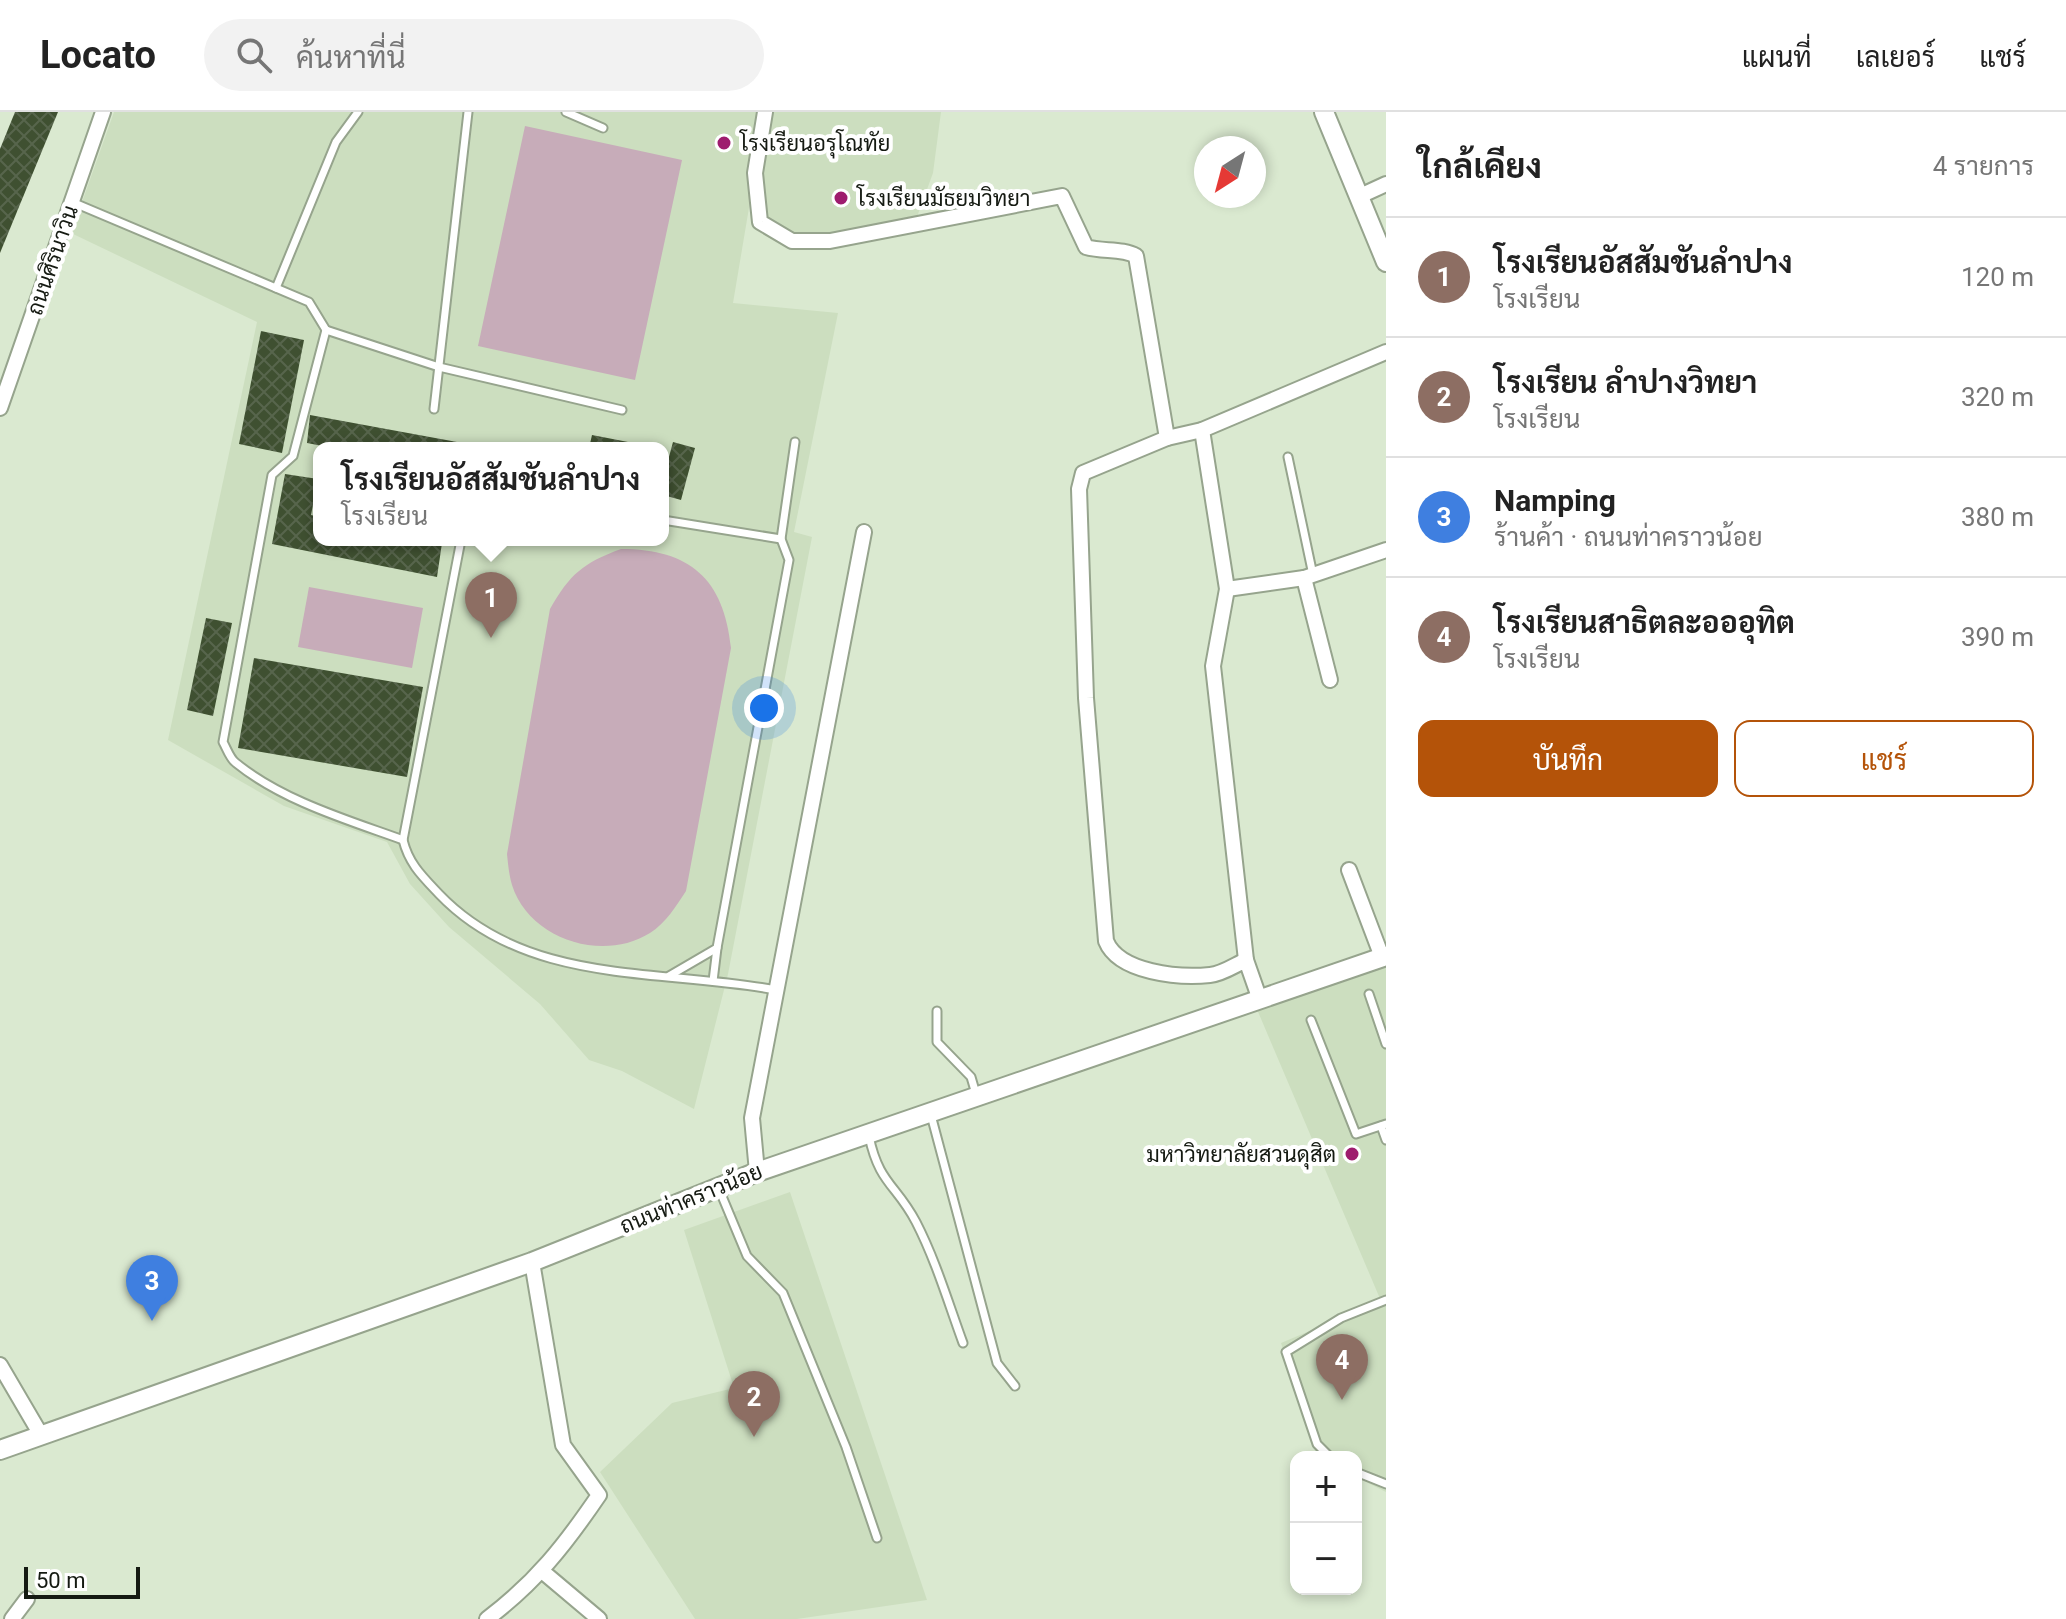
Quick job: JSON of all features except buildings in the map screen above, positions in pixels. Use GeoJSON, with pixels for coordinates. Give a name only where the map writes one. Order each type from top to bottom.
{"type":"FeatureCollection","features":[{"type":"Feature","properties":{"kind":"street","name":"ถนนศิรินาวิน"},"geometry":{"type":"LineString","coordinates":[[0,408],[103,112]]}},
{"type":"Feature","properties":{"kind":"street"},"geometry":{"type":"LineString","coordinates":[[765,112],[755,173],[760,222],[792,241],[830,241],[1062,196],[1086,247],[1101,252],[1130,252],[1136,256],[1167,438]]}},
{"type":"Feature","properties":{"kind":"street"},"geometry":{"type":"LineString","coordinates":[[1324,112],[1386,262]]}},
{"type":"Feature","properties":{"kind":"street"},"geometry":{"type":"LineString","coordinates":[[1360,196],[1386,184]]}},
{"type":"Feature","properties":{"kind":"street"},"geometry":{"type":"LineString","coordinates":[[1246,960],[1214,975],[1177,974],[1124,961],[1111,954],[1106,941],[1086,698],[1079,489],[1083,473],[1167,438],[1202,430],[1386,352]]}},
{"type":"Feature","properties":{"kind":"street"},"geometry":{"type":"LineString","coordinates":[[1202,430],[1227,589],[1213,666],[1246,960],[1260,1000]]}},
{"type":"Feature","properties":{"kind":"street"},"geometry":{"type":"LineString","coordinates":[[757,1172],[752,1118],[864,532]]}},
{"type":"Feature","properties":{"kind":"street"},"geometry":{"type":"LineString","coordinates":[[1227,589],[1309,577],[1386,550]]}},
{"type":"Feature","properties":{"kind":"street"},"geometry":{"type":"LineString","coordinates":[[1309,577],[1330,680]]}},
{"type":"Feature","properties":{"kind":"street"},"geometry":{"type":"LineString","coordinates":[[1349,870],[1384,957]]}},
{"type":"Feature","properties":{"kind":"street","name":"ถนนท่าคราวน้อย"},"geometry":{"type":"LineString","coordinates":[[0,1450],[532,1262],[757,1172],[1384,957]]}},
{"type":"Feature","properties":{"kind":"street"},"geometry":{"type":"LineString","coordinates":[[487,1619],[527,1588],[564,1546],[599,1495],[563,1445],[532,1262]]}},
{"type":"Feature","properties":{"kind":"street"},"geometry":{"type":"LineString","coordinates":[[0,1365],[41,1435]]}},
{"type":"Feature","properties":{"kind":"street"},"geometry":{"type":"LineString","coordinates":[[542,1571],[599,1619]]}},
{"type":"Feature","properties":{"kind":"street"},"geometry":{"type":"LineString","coordinates":[[12,1619],[27,1599]]}},
{"type":"Feature","properties":{"kind":"lane"},"geometry":{"type":"LineString","coordinates":[[276,288],[336,142],[358,112]]}},
{"type":"Feature","properties":{"kind":"lane"},"geometry":{"type":"LineString","coordinates":[[434,409],[468,112]]}},
{"type":"Feature","properties":{"kind":"lane"},"geometry":{"type":"LineString","coordinates":[[566,112],[603,128]]}},
{"type":"Feature","properties":{"kind":"lane"},"geometry":{"type":"LineString","coordinates":[[72,202],[309,302],[326,330],[439,367],[622,410]]}},
{"type":"Feature","properties":{"kind":"lane"},"geometry":{"type":"LineString","coordinates":[[326,330],[293,456],[272,475],[223,742],[233,762],[270,784],[331,814],[403,840]]}},
{"type":"Feature","properties":{"kind":"lane"},"geometry":{"type":"LineString","coordinates":[[713,981],[789,560],[781,539],[795,442]]}},
{"type":"Feature","properties":{"kind":"lane"},"geometry":{"type":"LineString","coordinates":[[1288,457],[1309,577]]}},
{"type":"Feature","properties":{"kind":"lane"},"geometry":{"type":"LineString","coordinates":[[669,521],[781,539]]}},
{"type":"Feature","properties":{"kind":"lane"},"geometry":{"type":"LineString","coordinates":[[460,546],[403,840],[409,862],[444,900],[501,942],[555,963],[776,990]]}},
{"type":"Feature","properties":{"kind":"lane"},"geometry":{"type":"LineString","coordinates":[[667,977],[717,948]]}},
{"type":"Feature","properties":{"kind":"lane"},"geometry":{"type":"LineString","coordinates":[[1369,994],[1386,1044]]}},
{"type":"Feature","properties":{"kind":"lane"},"geometry":{"type":"LineString","coordinates":[[937,1011],[937,1042],[971,1077],[977,1096]]}},
{"type":"Feature","properties":{"kind":"lane"},"geometry":{"type":"LineString","coordinates":[[1311,1020],[1356,1134],[1383,1125],[1386,1140]]}},
{"type":"Feature","properties":{"kind":"lane"},"geometry":{"type":"LineString","coordinates":[[931,1112],[997,1363],[1015,1386]]}},
{"type":"Feature","properties":{"kind":"lane"},"geometry":{"type":"LineString","coordinates":[[869,1133],[875,1165],[913,1217],[927,1244],[963,1343]]}},
{"type":"Feature","properties":{"kind":"lane"},"geometry":{"type":"LineString","coordinates":[[718,1187],[747,1256],[783,1293],[846,1447],[877,1538]]}},
{"type":"Feature","properties":{"kind":"lane"},"geometry":{"type":"LineString","coordinates":[[1324,1451],[1317,1444],[1286,1352],[1341,1318],[1386,1300]]}},
{"type":"Feature","properties":{"kind":"lane"},"geometry":{"type":"LineString","coordinates":[[1362,1474],[1386,1484]]}},
{"type":"Feature","properties":{"kind":"shaded area"},"geometry":{"type":"Polygon","coordinates":[[[114,112],[941,112],[933,173],[914,225],[792,241],[760,222],[754,178],[733,303],[838,313],[794,532],[812,537],[728,974],[694,1109],[622,1071],[589,1060],[540,1004],[449,927],[410,884],[387,842],[284,806],[168,740],[257,322],[71,233],[114,112]]]}},
{"type":"Feature","properties":{"kind":"shaded area"},"geometry":{"type":"Polygon","coordinates":[[[525,126],[682,160],[635,380],[478,346],[525,126]]]}},
{"type":"Feature","properties":{"kind":"shaded area"},"geometry":{"type":"Polygon","coordinates":[[[621,549],[666,555],[684,562],[699,573],[721,603],[731,648],[686,891],[666,919],[650,933],[631,942],[611,946],[590,945],[550,932],[534,920],[521,904],[512,885],[507,854],[550,609],[579,571],[621,549]]]}},
{"type":"Feature","properties":{"kind":"shaded area"},"geometry":{"type":"Polygon","coordinates":[[[309,587],[423,608],[412,668],[298,647],[309,587]]]}},
{"type":"Feature","properties":{"kind":"shaded area","name":"มหาวิทยาลัยสวนดุสิต"},"geometry":{"type":"Polygon","coordinates":[[[1386,959],[1386,1492],[1362,1480],[1362,1451],[1315,1451],[1281,1343],[1381,1301],[1256,1007],[1386,959]]]}},
{"type":"Feature","properties":{"kind":"shaded area"},"geometry":{"type":"Polygon","coordinates":[[[790,1192],[927,1600],[797,1619],[695,1619],[600,1472],[672,1403],[734,1388],[684,1230],[790,1192]]]}},
{"type":"Feature","properties":{"kind":"place","name":"โรงเรียนอรุโณทัย"},"geometry":{"type":"Point","coordinates":[724,143]}},
{"type":"Feature","properties":{"kind":"place","name":"โรงเรียนมัธยมวิทยา"},"geometry":{"type":"Point","coordinates":[841,198]}},
{"type":"Feature","properties":{"kind":"place","name":"โรงเรียนอัสสัมชันลำปาง"},"geometry":{"type":"Point","coordinates":[491,638]}},
{"type":"Feature","properties":{"kind":"place","name":"มหาวิทยาลัยสวนดุสิต"},"geometry":{"type":"Point","coordinates":[1352,1154]}},
{"type":"Feature","properties":{"kind":"place","name":"Namping"},"geometry":{"type":"Point","coordinates":[152,1321]}},
{"type":"Feature","properties":{"kind":"place","name":"โรงเรียนสาธิตละอออุทิต"},"geometry":{"type":"Point","coordinates":[1342,1400]}},
{"type":"Feature","properties":{"kind":"place","name":"โรงเรียน ลำปางวิทยา"},"geometry":{"type":"Point","coordinates":[754,1437]}}]}
